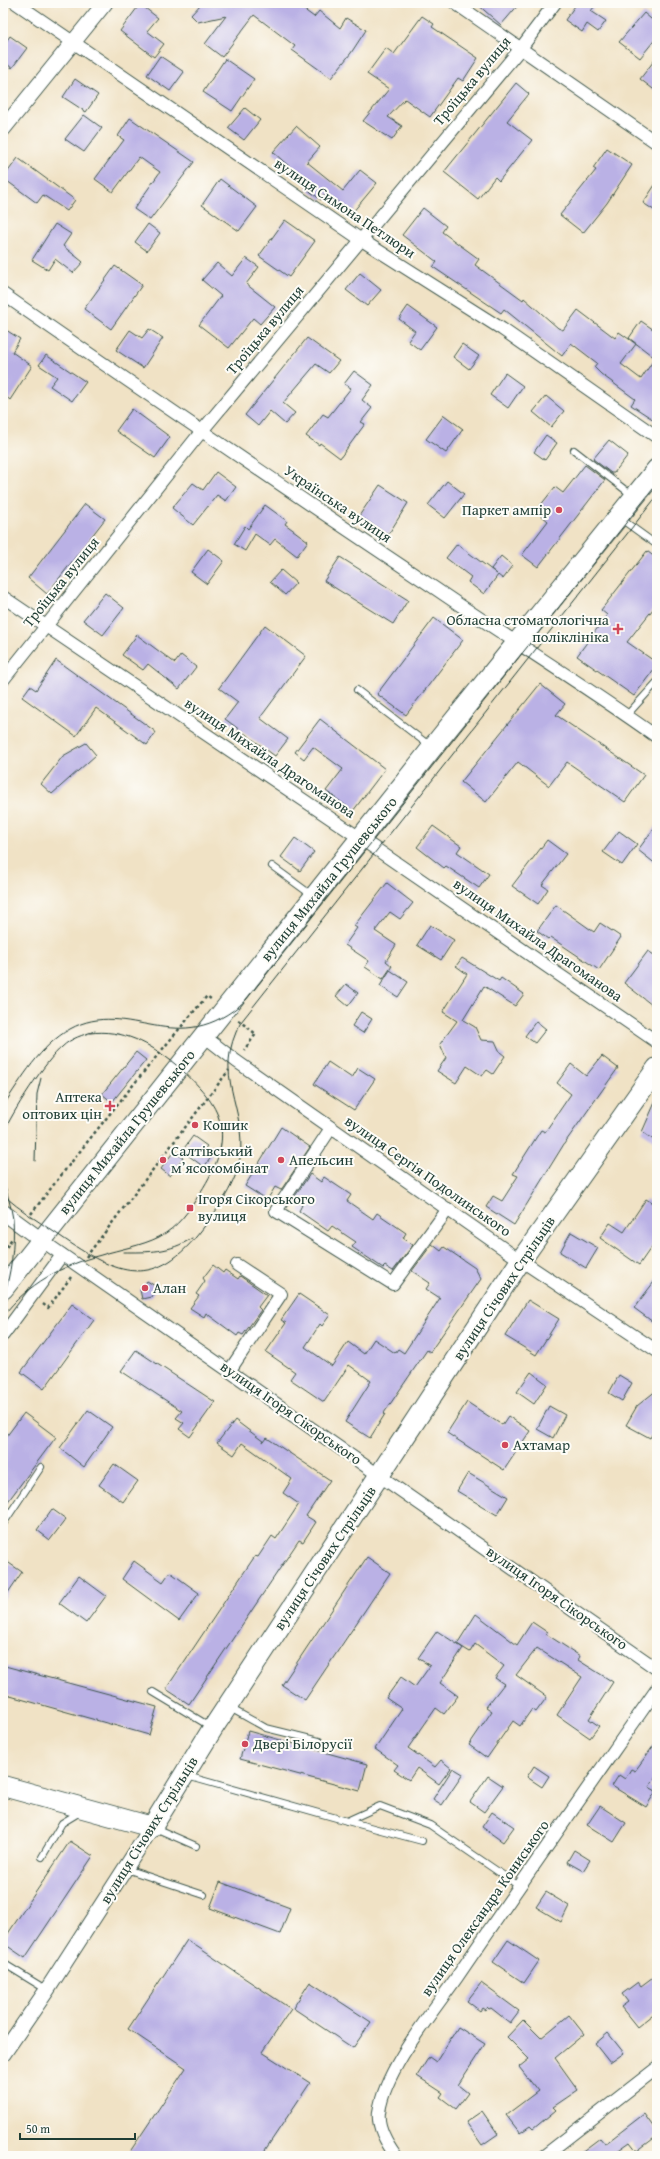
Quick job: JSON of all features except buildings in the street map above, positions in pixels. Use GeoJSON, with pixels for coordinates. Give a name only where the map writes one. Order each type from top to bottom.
{"type":"FeatureCollection","features":[{"type":"Feature","properties":{"kind":"main road","name":"вулиця Михайла Грушевського"},"geometry":{"type":"LineString","coordinates":[[3,1289],[362,839],[432,748],[657,469]]}},
{"type":"Feature","properties":{"kind":"main road","name":"вулиця Січових Стрільців"},"geometry":{"type":"LineString","coordinates":[[152,1827],[212,1728],[522,1260],[657,1068]]}},
{"type":"Feature","properties":{"kind":"main road"},"geometry":{"type":"LineString","coordinates":[[3,1786],[152,1827]]}},
{"type":"Feature","properties":{"kind":"street","name":"вулиця Симона Петлюри"},"geometry":{"type":"LineString","coordinates":[[16,3],[74,41],[360,239],[502,329],[657,437]]}},
{"type":"Feature","properties":{"kind":"street"},"geometry":{"type":"LineString","coordinates":[[3,129],[105,3]]}},
{"type":"Feature","properties":{"kind":"street"},"geometry":{"type":"LineString","coordinates":[[456,3],[657,143]]}},
{"type":"Feature","properties":{"kind":"street","name":"Троїцька вулиця"},"geometry":{"type":"LineString","coordinates":[[3,680],[48,626],[201,432],[360,239],[521,48],[555,3]]}},
{"type":"Feature","properties":{"kind":"street","name":"Українська вулиця"},"geometry":{"type":"LineString","coordinates":[[3,294],[201,432],[517,644],[589,688],[657,737]]}},
{"type":"Feature","properties":{"kind":"street","name":"вулиця Михайла Драгоманова"},"geometry":{"type":"LineString","coordinates":[[3,597],[362,839],[657,1042]]}},
{"type":"Feature","properties":{"kind":"street","name":"вулиця Сергія Подолинського"},"geometry":{"type":"LineString","coordinates":[[204,1036],[236,1061],[331,1128],[522,1260],[657,1350]]}},
{"type":"Feature","properties":{"kind":"street"},"geometry":{"type":"LineString","coordinates":[[331,1128],[276,1212],[393,1284],[448,1209]]}},
{"type":"Feature","properties":{"kind":"street","name":"вулиця Ігоря Сікорського"},"geometry":{"type":"LineString","coordinates":[[3,1212],[78,1267],[230,1370],[657,1669]]}},
{"type":"Feature","properties":{"kind":"street"},"geometry":{"type":"LineString","coordinates":[[3,1335],[62,1255]]}},
{"type":"Feature","properties":{"kind":"street"},"geometry":{"type":"LineString","coordinates":[[230,1370],[281,1294],[237,1265]]}},
{"type":"Feature","properties":{"kind":"street","name":"вулиця Олександра Кониського"},"geometry":{"type":"LineString","coordinates":[[396,2156],[385,2141],[378,2114],[387,2085],[406,2052],[519,1886],[657,1689]]}},
{"type":"Feature","properties":{"kind":"street","name":"вулиця Січових Стрільців"},"geometry":{"type":"LineString","coordinates":[[3,2054],[47,1990],[124,1868],[152,1827]]}},
{"type":"Feature","properties":{"kind":"street"},"geometry":{"type":"LineString","coordinates":[[544,2156],[657,2068]]}},
{"type":"Feature","properties":{"kind":"lane"},"geometry":{"type":"LineString","coordinates":[[574,450],[634,497]]}},
{"type":"Feature","properties":{"kind":"lane"},"geometry":{"type":"LineString","coordinates":[[618,517],[657,545]]}},
{"type":"Feature","properties":{"kind":"lane"},"geometry":{"type":"LineString","coordinates":[[627,715],[657,682]]}},
{"type":"Feature","properties":{"kind":"lane"},"geometry":{"type":"LineString","coordinates":[[357,690],[432,748]]}},
{"type":"Feature","properties":{"kind":"lane"},"geometry":{"type":"LineString","coordinates":[[272,866],[315,897]]}},
{"type":"Feature","properties":{"kind":"lane"},"geometry":{"type":"LineString","coordinates":[[3,1524],[41,1467]]}},
{"type":"Feature","properties":{"kind":"lane"},"geometry":{"type":"LineString","coordinates":[[153,1692],[212,1728]]}},
{"type":"Feature","properties":{"kind":"lane"},"geometry":{"type":"LineString","coordinates":[[227,1706],[266,1728],[319,1741]]}},
{"type":"Feature","properties":{"kind":"lane"},"geometry":{"type":"LineString","coordinates":[[183,1775],[422,1841]]}},
{"type":"Feature","properties":{"kind":"lane"},"geometry":{"type":"LineString","coordinates":[[347,1821],[380,1806],[423,1822],[430,1825],[519,1886]]}},
{"type":"Feature","properties":{"kind":"lane"},"geometry":{"type":"LineString","coordinates":[[42,1856],[62,1823],[85,1809]]}},
{"type":"Feature","properties":{"kind":"lane"},"geometry":{"type":"LineString","coordinates":[[152,1827],[196,1846]]}},
{"type":"Feature","properties":{"kind":"lane"},"geometry":{"type":"LineString","coordinates":[[124,1868],[204,1895]]}},
{"type":"Feature","properties":{"kind":"lane"},"geometry":{"type":"LineString","coordinates":[[3,1962],[47,1990]]}},
{"type":"Feature","properties":{"kind":"path"},"geometry":{"type":"LineString","coordinates":[[3,1252],[98,1128],[207,996]]}},
{"type":"Feature","properties":{"kind":"path"},"geometry":{"type":"LineString","coordinates":[[32,1296],[48,1308],[256,1034]]}},
{"type":"Feature","properties":{"kind":"tram line"},"geometry":{"type":"LineString","coordinates":[[3,1106],[32,1063],[50,1044],[70,1029],[92,1021],[113,1019],[176,1028],[198,1026],[221,1018],[246,1000],[657,484]]}},
{"type":"Feature","properties":{"kind":"tram line"},"geometry":{"type":"LineString","coordinates":[[3,1195],[16,1206],[81,1250],[100,1261],[118,1268],[135,1271],[152,1269],[169,1261],[186,1248],[204,1227],[221,1203],[231,1186],[238,1168],[241,1139],[229,1075],[229,1059],[233,1041],[241,1022],[657,496]]}},
{"type":"Feature","properties":{"kind":"tram line"},"geometry":{"type":"LineString","coordinates":[[3,1134],[13,1114],[47,1063],[55,1054],[69,1041],[95,1031]]}},
{"type":"Feature","properties":{"kind":"tram line"},"geometry":{"type":"LineString","coordinates":[[3,1316],[23,1294],[47,1277],[60,1270],[87,1259],[145,1243],[166,1233],[182,1218],[196,1200],[212,1173],[219,1154],[222,1138],[220,1123],[215,1108],[205,1094],[175,1064],[165,1056],[135,1039],[114,1033],[90,1033]]}},
{"type":"Feature","properties":{"kind":"tram line"},"geometry":{"type":"LineString","coordinates":[[35,1161],[37,1094],[41,1078]]}},
{"type":"Feature","properties":{"kind":"tram line"},"geometry":{"type":"LineString","coordinates":[[3,1177],[13,1219],[13,1249],[3,1298]]}},
{"type":"Feature","properties":{"kind":"tram line"},"geometry":{"type":"LineString","coordinates":[[123,1252],[159,1251],[175,1247],[192,1238]]}},
{"type":"Feature","properties":{"kind":"place","name":"Паркет ампір"},"geometry":{"type":"Point","coordinates":[559,510]}},
{"type":"Feature","properties":{"kind":"place","name":"Обласна стоматологічна поліклініка"},"geometry":{"type":"Point","coordinates":[618,629]}},
{"type":"Feature","properties":{"kind":"place","name":"Аптека оптових цін"},"geometry":{"type":"Point","coordinates":[110,1106]}},
{"type":"Feature","properties":{"kind":"place","name":"Кошик"},"geometry":{"type":"Point","coordinates":[195,1125]}},
{"type":"Feature","properties":{"kind":"place","name":"Салтівський мʼясокомбінат"},"geometry":{"type":"Point","coordinates":[163,1160]}},
{"type":"Feature","properties":{"kind":"place","name":"Апельсин"},"geometry":{"type":"Point","coordinates":[281,1160]}},
{"type":"Feature","properties":{"kind":"place","name":"Ігоря Сікорського вулиця"},"geometry":{"type":"Point","coordinates":[190,1208]}},
{"type":"Feature","properties":{"kind":"place","name":"Алан"},"geometry":{"type":"Point","coordinates":[145,1288]}},
{"type":"Feature","properties":{"kind":"place","name":"Ахтамар"},"geometry":{"type":"Point","coordinates":[505,1445]}},
{"type":"Feature","properties":{"kind":"place","name":"Двері Білорусії"},"geometry":{"type":"Point","coordinates":[245,1744]}}]}
